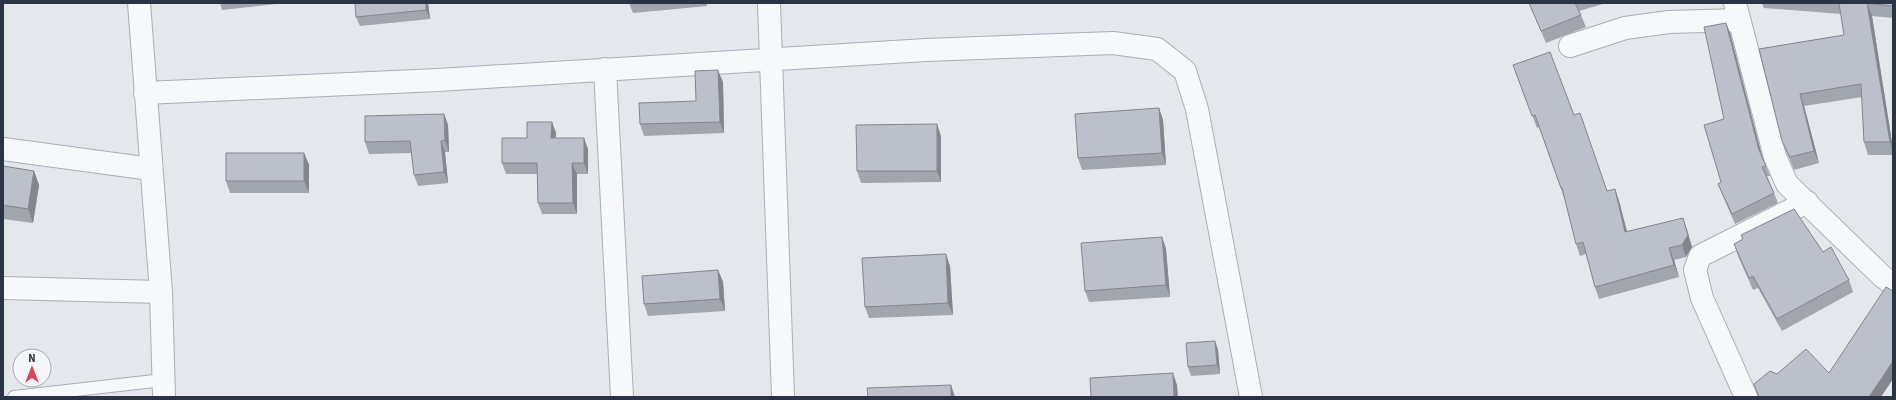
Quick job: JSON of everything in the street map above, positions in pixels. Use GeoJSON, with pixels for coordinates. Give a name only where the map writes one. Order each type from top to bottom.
{"type":"FeatureCollection","features":[{"type":"Feature","properties":{"kind":"street"},"geometry":{"type":"LineString","coordinates":[[139,3],[161,292],[164,388]]}},
{"type":"Feature","properties":{"kind":"street"},"geometry":{"type":"LineString","coordinates":[[769,3],[783,397]]}},
{"type":"Feature","properties":{"kind":"street"},"geometry":{"type":"LineString","coordinates":[[1570,46],[1624,28],[1737,12],[1774,157],[1787,184],[1883,277],[1893,284]]}},
{"type":"Feature","properties":{"kind":"street"},"geometry":{"type":"LineString","coordinates":[[145,94],[438,80],[926,50],[1113,43],[1157,49],[1185,71],[1197,109],[1251,397]]}},
{"type":"Feature","properties":{"kind":"street"},"geometry":{"type":"LineString","coordinates":[[605,69],[622,397]]}},
{"type":"Feature","properties":{"kind":"street"},"geometry":{"type":"LineString","coordinates":[[3,149],[151,169]]}},
{"type":"Feature","properties":{"kind":"street"},"geometry":{"type":"LineString","coordinates":[[1746,397],[1702,298],[1695,270],[1700,256],[1807,202]]}},
{"type":"Feature","properties":{"kind":"street"},"geometry":{"type":"LineString","coordinates":[[3,288],[161,292]]}},
{"type":"Feature","properties":{"kind":"lane"},"geometry":{"type":"LineString","coordinates":[[14,397],[164,388]]}},
{"type":"Feature","properties":{"kind":"building"},"geometry":{"type":"Polygon","coordinates":[[[355,3],[426,3],[426,10],[356,17],[355,3]]]}},
{"type":"Feature","properties":{"kind":"building"},"geometry":{"type":"Polygon","coordinates":[[[1529,3],[1575,3],[1581,15],[1541,31],[1529,3]]]}},
{"type":"Feature","properties":{"kind":"building"},"geometry":{"type":"Polygon","coordinates":[[[1839,3],[1867,3],[1890,142],[1864,142],[1861,84],[1800,94],[1814,151],[1790,157],[1782,141],[1759,49],[1844,35],[1839,3]]]}},
{"type":"Feature","properties":{"kind":"building"},"geometry":{"type":"Polygon","coordinates":[[[1867,3],[1893,3],[1893,6],[1867,3]]]}},
{"type":"Feature","properties":{"kind":"building"},"geometry":{"type":"Polygon","coordinates":[[[1726,23],[1759,150],[1766,166],[1762,167],[1774,193],[1732,214],[1718,184],[1721,182],[1704,125],[1724,119],[1704,27],[1726,23]]]}},
{"type":"Feature","properties":{"kind":"building"},"geometry":{"type":"Polygon","coordinates":[[[1550,52],[1574,115],[1580,113],[1607,191],[1615,189],[1625,232],[1683,218],[1688,235],[1682,245],[1669,248],[1674,265],[1595,287],[1583,242],[1576,244],[1562,188],[1535,115],[1532,116],[1513,65],[1550,52]]]}},
{"type":"Feature","properties":{"kind":"building"},"geometry":{"type":"Polygon","coordinates":[[[718,70],[720,122],[640,124],[639,103],[696,101],[695,71],[718,70]]]}},
{"type":"Feature","properties":{"kind":"building"},"geometry":{"type":"Polygon","coordinates":[[[1159,108],[1162,153],[1078,158],[1075,114],[1159,108]]]}},
{"type":"Feature","properties":{"kind":"building"},"geometry":{"type":"Polygon","coordinates":[[[444,114],[445,140],[441,141],[444,172],[414,175],[410,141],[365,142],[365,116],[444,114]]]}},
{"type":"Feature","properties":{"kind":"building"},"geometry":{"type":"Polygon","coordinates":[[[527,122],[552,122],[551,138],[584,138],[584,163],[572,163],[573,203],[538,203],[537,163],[502,163],[502,138],[527,138],[527,122]]]}},
{"type":"Feature","properties":{"kind":"building"},"geometry":{"type":"Polygon","coordinates":[[[937,124],[937,171],[857,171],[856,125],[937,124]]]}},
{"type":"Feature","properties":{"kind":"building"},"geometry":{"type":"Polygon","coordinates":[[[226,153],[304,153],[304,181],[226,181],[226,153]]]}},
{"type":"Feature","properties":{"kind":"building"},"geometry":{"type":"Polygon","coordinates":[[[3,166],[34,171],[28,209],[3,205],[3,166]]]}},
{"type":"Feature","properties":{"kind":"building"},"geometry":{"type":"Polygon","coordinates":[[[1794,209],[1823,252],[1831,247],[1849,280],[1777,319],[1753,276],[1749,278],[1734,244],[1743,239],[1741,235],[1794,209]]]}},
{"type":"Feature","properties":{"kind":"building"},"geometry":{"type":"Polygon","coordinates":[[[1162,237],[1166,285],[1085,291],[1081,243],[1162,237]]]}},
{"type":"Feature","properties":{"kind":"building"},"geometry":{"type":"Polygon","coordinates":[[[946,254],[948,303],[865,307],[862,258],[946,254]]]}},
{"type":"Feature","properties":{"kind":"building"},"geometry":{"type":"Polygon","coordinates":[[[718,270],[720,299],[644,304],[642,276],[718,270]]]}},
{"type":"Feature","properties":{"kind":"building"},"geometry":{"type":"Polygon","coordinates":[[[1886,287],[1893,291],[1893,361],[1869,397],[1759,397],[1754,384],[1770,371],[1777,374],[1806,349],[1829,373],[1886,287]]]}},
{"type":"Feature","properties":{"kind":"building"},"geometry":{"type":"Polygon","coordinates":[[[1215,341],[1217,365],[1188,367],[1186,343],[1215,341]]]}},
{"type":"Feature","properties":{"kind":"building"},"geometry":{"type":"Polygon","coordinates":[[[1173,373],[1174,397],[1091,397],[1090,378],[1173,373]]]}},
{"type":"Feature","properties":{"kind":"building"},"geometry":{"type":"Polygon","coordinates":[[[951,385],[951,397],[868,397],[867,388],[951,385]]]}}]}
